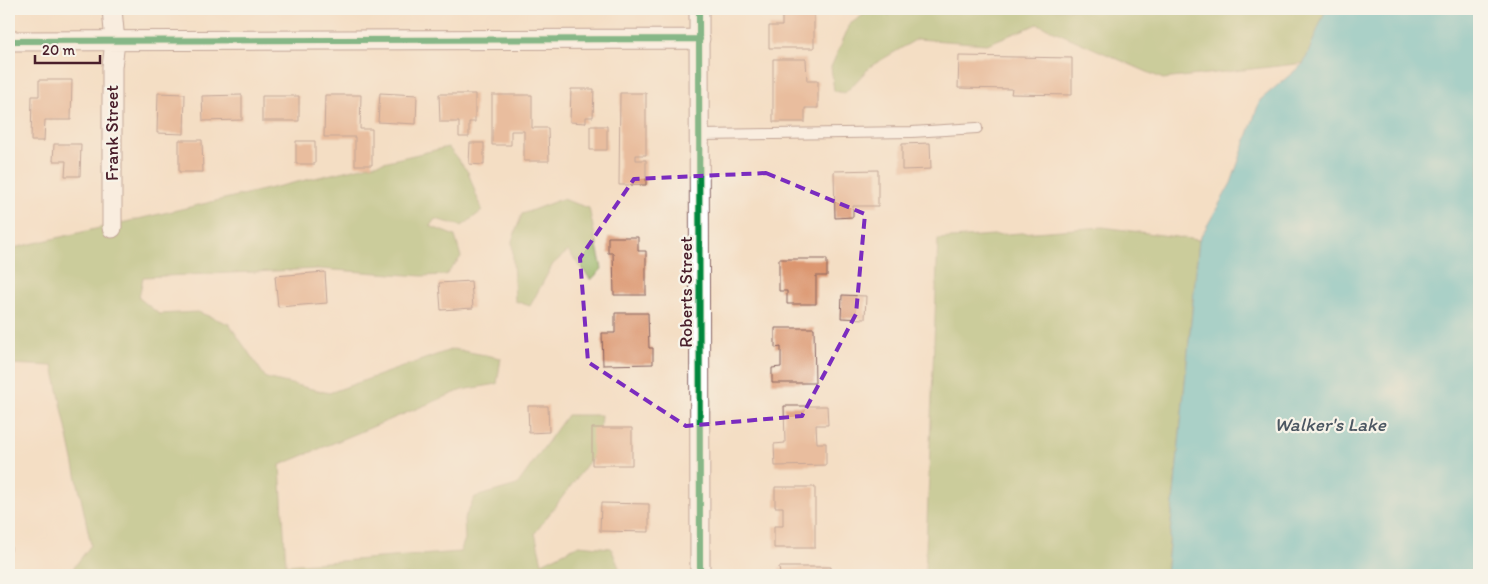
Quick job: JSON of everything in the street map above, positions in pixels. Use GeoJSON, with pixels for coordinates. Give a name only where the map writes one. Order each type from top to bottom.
{"type":"FeatureCollection","features":[{"type":"Feature","properties":{"kind":"street","name":"Frank Street"},"geometry":{"type":"LineString","coordinates":[[112,9],[115,42],[112,67],[112,228]]}},
{"type":"Feature","properties":{"kind":"street","name":"Roberts Street"},"geometry":{"type":"LineString","coordinates":[[699,9],[701,135],[700,575]]}},
{"type":"Feature","properties":{"kind":"street"},"geometry":{"type":"LineString","coordinates":[[9,42],[700,39]]}},
{"type":"Feature","properties":{"kind":"lane"},"geometry":{"type":"LineString","coordinates":[[701,135],[912,132],[977,128]]}},
{"type":"Feature","properties":{"kind":"highlighted area"},"geometry":{"type":"Polygon","coordinates":[[[766,173],[865,214],[856,314],[802,416],[686,426],[588,362],[580,258],[634,179],[766,173]]]}},
{"type":"Feature","properties":{"kind":"green space"},"geometry":{"type":"Polygon","coordinates":[[[872,9],[1326,9],[1305,63],[1163,79],[1038,24],[987,44],[917,39],[871,66],[845,93],[834,91],[831,67],[850,24],[872,9]]]}},
{"type":"Feature","properties":{"kind":"green space"},"geometry":{"type":"Polygon","coordinates":[[[448,147],[468,172],[482,211],[462,226],[435,219],[430,226],[455,236],[461,257],[446,275],[422,276],[319,269],[143,277],[139,298],[159,314],[198,312],[229,324],[266,378],[329,393],[453,349],[501,358],[497,384],[462,390],[280,465],[286,565],[460,552],[465,539],[464,519],[475,497],[517,485],[567,415],[601,415],[598,450],[535,533],[542,563],[579,545],[611,548],[622,575],[68,575],[91,545],[53,366],[9,364],[9,249],[448,147]]]}},
{"type":"Feature","properties":{"kind":"green space"},"geometry":{"type":"Polygon","coordinates":[[[562,199],[589,208],[602,269],[591,280],[568,251],[553,264],[530,306],[515,301],[512,241],[522,214],[562,199]]]}},
{"type":"Feature","properties":{"kind":"green space"},"geometry":{"type":"Polygon","coordinates":[[[1103,227],[1199,240],[1166,575],[925,575],[938,239],[1103,227]]]}},
{"type":"Feature","properties":{"kind":"water","name":"Walker's Lake"},"geometry":{"type":"Polygon","coordinates":[[[1326,9],[1479,9],[1479,575],[1166,575],[1199,240],[1231,183],[1260,100],[1304,63],[1326,9]]]}},
{"type":"Feature","properties":{"kind":"building"},"geometry":{"type":"Polygon","coordinates":[[[782,9],[820,9],[820,11],[814,11],[814,48],[769,48],[769,26],[782,26],[782,9]]]}},
{"type":"Feature","properties":{"kind":"building"},"geometry":{"type":"Polygon","coordinates":[[[885,9],[907,9],[907,13],[885,14],[885,9]]]}},
{"type":"Feature","properties":{"kind":"building"},"geometry":{"type":"Polygon","coordinates":[[[959,56],[1072,58],[1072,95],[1011,94],[1012,89],[958,88],[959,56]]]}},
{"type":"Feature","properties":{"kind":"building"},"geometry":{"type":"Polygon","coordinates":[[[773,59],[806,59],[807,81],[818,81],[818,108],[805,108],[805,122],[773,122],[773,59]]]}},
{"type":"Feature","properties":{"kind":"building"},"geometry":{"type":"Polygon","coordinates":[[[39,80],[72,80],[71,120],[45,120],[44,141],[31,141],[32,96],[39,96],[39,80]]]}},
{"type":"Feature","properties":{"kind":"building"},"geometry":{"type":"Polygon","coordinates":[[[571,89],[594,89],[593,117],[586,117],[586,123],[570,122],[571,89]]]}},
{"type":"Feature","properties":{"kind":"building"},"geometry":{"type":"Polygon","coordinates":[[[158,93],[185,94],[184,134],[157,133],[158,93]]]}},
{"type":"Feature","properties":{"kind":"building"},"geometry":{"type":"Polygon","coordinates":[[[380,93],[417,95],[416,124],[378,122],[380,93]]]}},
{"type":"Feature","properties":{"kind":"building"},"geometry":{"type":"Polygon","coordinates":[[[620,93],[646,93],[646,155],[636,155],[636,160],[646,160],[646,185],[619,185],[620,93]]]}},
{"type":"Feature","properties":{"kind":"building"},"geometry":{"type":"Polygon","coordinates":[[[439,94],[475,94],[475,122],[469,122],[469,137],[459,137],[459,122],[440,122],[439,94]]]}},
{"type":"Feature","properties":{"kind":"building"},"geometry":{"type":"Polygon","coordinates":[[[242,95],[242,120],[203,121],[202,96],[242,95]]]}},
{"type":"Feature","properties":{"kind":"building"},"geometry":{"type":"Polygon","coordinates":[[[325,95],[361,95],[360,129],[372,129],[372,165],[355,165],[355,137],[324,137],[325,95]]]}},
{"type":"Feature","properties":{"kind":"building"},"geometry":{"type":"Polygon","coordinates":[[[492,95],[532,95],[532,128],[548,128],[549,161],[524,161],[524,131],[511,131],[511,145],[492,145],[492,95]]]}},
{"type":"Feature","properties":{"kind":"building"},"geometry":{"type":"Polygon","coordinates":[[[262,96],[299,96],[299,121],[262,121],[262,96]]]}},
{"type":"Feature","properties":{"kind":"building"},"geometry":{"type":"Polygon","coordinates":[[[590,126],[607,126],[607,150],[590,150],[590,126]]]}},
{"type":"Feature","properties":{"kind":"building"},"geometry":{"type":"Polygon","coordinates":[[[179,140],[202,140],[203,172],[179,172],[179,140]]]}},
{"type":"Feature","properties":{"kind":"building"},"geometry":{"type":"Polygon","coordinates":[[[296,141],[315,141],[315,164],[296,164],[296,141]]]}},
{"type":"Feature","properties":{"kind":"building"},"geometry":{"type":"Polygon","coordinates":[[[470,143],[484,143],[484,165],[469,164],[470,143]]]}},
{"type":"Feature","properties":{"kind":"building"},"geometry":{"type":"Polygon","coordinates":[[[930,143],[931,169],[902,170],[902,144],[930,143]]]}},
{"type":"Feature","properties":{"kind":"building"},"geometry":{"type":"Polygon","coordinates":[[[54,144],[81,144],[80,176],[65,176],[66,161],[53,161],[54,144]]]}},
{"type":"Feature","properties":{"kind":"building"},"geometry":{"type":"Polygon","coordinates":[[[878,170],[878,206],[853,206],[853,217],[835,218],[834,171],[878,170]]]}},
{"type":"Feature","properties":{"kind":"building"},"geometry":{"type":"Polygon","coordinates":[[[608,237],[638,237],[638,251],[646,251],[646,295],[614,295],[613,253],[608,253],[608,237]]]}},
{"type":"Feature","properties":{"kind":"building"},"geometry":{"type":"Polygon","coordinates":[[[779,259],[827,259],[827,276],[816,276],[816,304],[787,304],[787,291],[779,291],[779,259]]]}},
{"type":"Feature","properties":{"kind":"building"},"geometry":{"type":"Polygon","coordinates":[[[325,272],[327,303],[278,307],[275,276],[325,272]]]}},
{"type":"Feature","properties":{"kind":"building"},"geometry":{"type":"Polygon","coordinates":[[[471,281],[473,308],[441,310],[439,283],[471,281]]]}},
{"type":"Feature","properties":{"kind":"building"},"geometry":{"type":"Polygon","coordinates":[[[842,295],[866,296],[865,319],[841,318],[842,295]]]}},
{"type":"Feature","properties":{"kind":"building"},"geometry":{"type":"Polygon","coordinates":[[[615,313],[648,313],[649,348],[653,348],[653,364],[603,365],[602,333],[615,333],[615,313]]]}},
{"type":"Feature","properties":{"kind":"building"},"geometry":{"type":"Polygon","coordinates":[[[775,328],[814,328],[815,383],[772,383],[772,368],[781,367],[781,347],[775,348],[775,328]]]}},
{"type":"Feature","properties":{"kind":"building"},"geometry":{"type":"Polygon","coordinates":[[[528,406],[548,406],[549,432],[529,433],[528,406]]]}},
{"type":"Feature","properties":{"kind":"building"},"geometry":{"type":"Polygon","coordinates":[[[784,406],[827,406],[828,425],[816,425],[817,443],[826,443],[826,465],[775,466],[774,444],[785,443],[784,406]]]}},
{"type":"Feature","properties":{"kind":"building"},"geometry":{"type":"Polygon","coordinates":[[[592,428],[632,428],[632,465],[592,465],[592,428]]]}},
{"type":"Feature","properties":{"kind":"building"},"geometry":{"type":"Polygon","coordinates":[[[775,487],[815,487],[815,548],[774,548],[774,526],[783,526],[783,507],[775,507],[775,487]]]}},
{"type":"Feature","properties":{"kind":"building"},"geometry":{"type":"Polygon","coordinates":[[[601,503],[649,504],[649,532],[600,531],[601,503]]]}},
{"type":"Feature","properties":{"kind":"building"},"geometry":{"type":"Polygon","coordinates":[[[9,525],[11,525],[11,551],[9,551],[9,525]]]}},
{"type":"Feature","properties":{"kind":"building"},"geometry":{"type":"Polygon","coordinates":[[[779,567],[831,567],[831,575],[780,575],[779,567]]]}},
{"type":"Feature","properties":{"kind":"cycle path"},"geometry":{"type":"LineString","coordinates":[[699,9],[700,575]]}},
{"type":"Feature","properties":{"kind":"cycle path"},"geometry":{"type":"LineString","coordinates":[[9,41],[700,39]]}}]}
